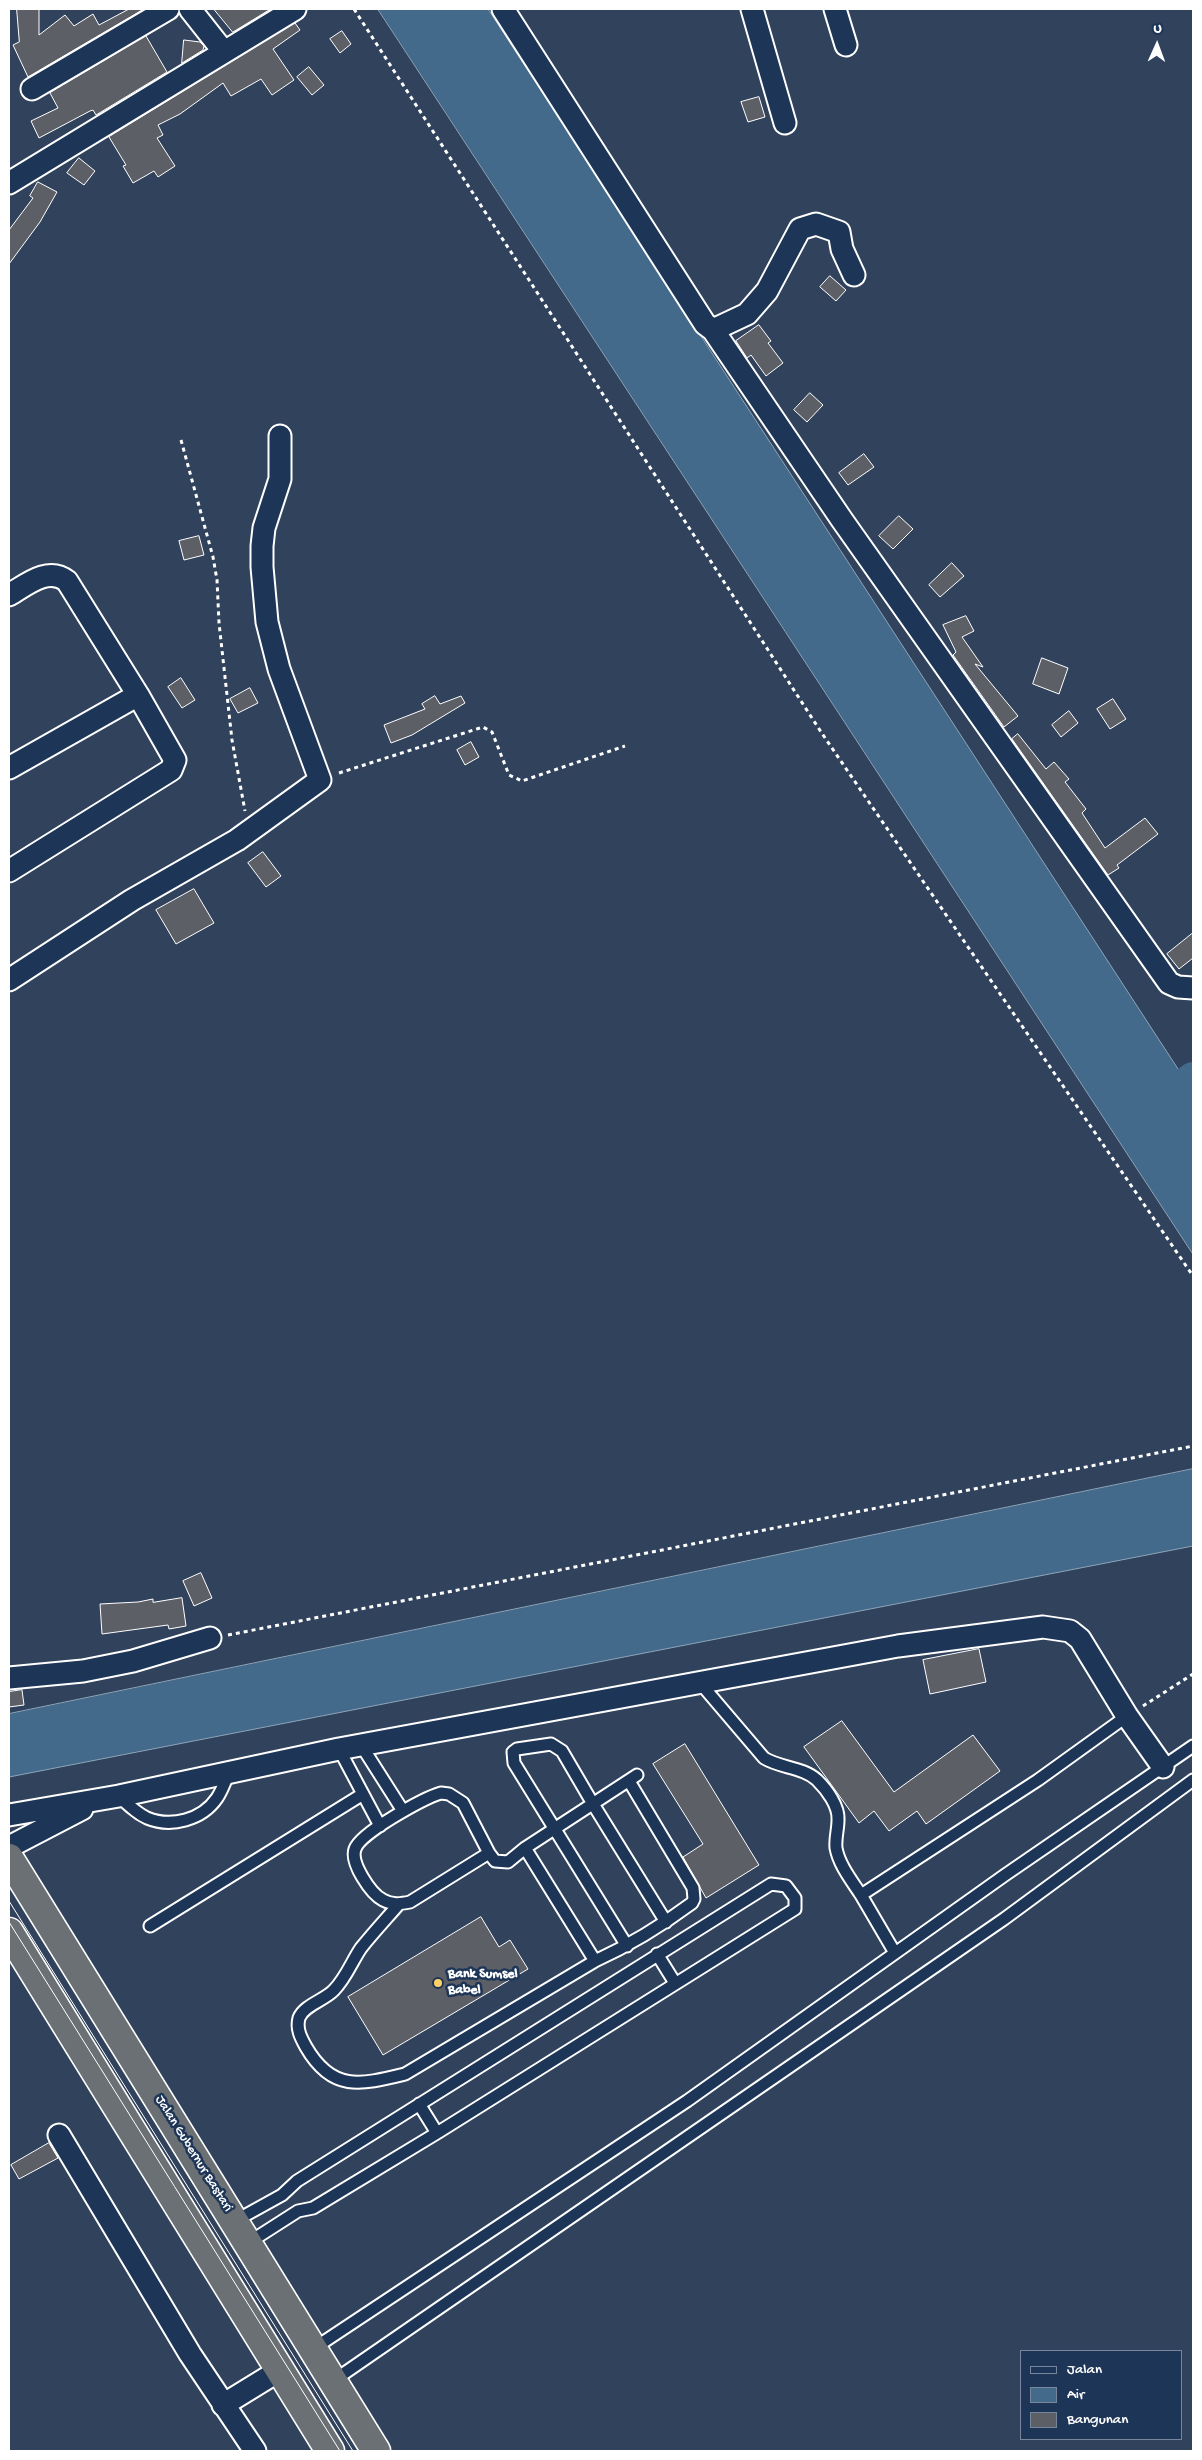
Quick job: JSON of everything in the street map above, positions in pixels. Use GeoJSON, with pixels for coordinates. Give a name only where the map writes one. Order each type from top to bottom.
{"type":"FeatureCollection","features":[{"type":"Feature","properties":{"kind":"highway","name":"Jalan Gubernur Bastari"},"geometry":{"type":"LineString","coordinates":[[9,1858],[376,2451]]}},
{"type":"Feature","properties":{"kind":"highway"},"geometry":{"type":"LineString","coordinates":[[9,1932],[300,2402],[323,2448]]}},
{"type":"Feature","properties":{"kind":"highway"},"geometry":{"type":"LineString","coordinates":[[280,2370],[313,2349]]}},
{"type":"Feature","properties":{"kind":"highway"},"geometry":{"type":"LineString","coordinates":[[300,2402],[333,2381]]}},
{"type":"Feature","properties":{"kind":"street"},"geometry":{"type":"LineString","coordinates":[[32,89],[168,9]]}},
{"type":"Feature","properties":{"kind":"street"},"geometry":{"type":"LineString","coordinates":[[190,9],[224,52]]}},
{"type":"Feature","properties":{"kind":"street"},"geometry":{"type":"LineString","coordinates":[[9,182],[295,9]]}},
{"type":"Feature","properties":{"kind":"street"},"geometry":{"type":"LineString","coordinates":[[503,9],[704,324],[713,330],[847,527],[1169,983],[1178,987],[1193,988]]}},
{"type":"Feature","properties":{"kind":"street"},"geometry":{"type":"LineString","coordinates":[[752,9],[785,123]]}},
{"type":"Feature","properties":{"kind":"street"},"geometry":{"type":"LineString","coordinates":[[835,9],[846,45]]}},
{"type":"Feature","properties":{"kind":"street"},"geometry":{"type":"LineString","coordinates":[[713,330],[747,314],[767,291],[800,229],[816,224],[839,232],[842,249],[854,275]]}},
{"type":"Feature","properties":{"kind":"street"},"geometry":{"type":"LineString","coordinates":[[9,980],[132,900],[250,831],[320,780],[279,670],[267,622],[262,546],[264,528],[280,479],[280,436]]}},
{"type":"Feature","properties":{"kind":"street"},"geometry":{"type":"LineString","coordinates":[[9,595],[46,575],[60,576],[67,581],[138,694],[173,754],[174,765],[171,770],[9,871]]}},
{"type":"Feature","properties":{"kind":"street"},"geometry":{"type":"LineString","coordinates":[[9,768],[138,694]]}},
{"type":"Feature","properties":{"kind":"street"},"geometry":{"type":"LineString","coordinates":[[9,1815],[110,1798],[339,1749],[702,1684],[898,1646],[1043,1627],[1070,1631],[1088,1649],[1127,1716],[1163,1767]]}},
{"type":"Feature","properties":{"kind":"street"},"geometry":{"type":"LineString","coordinates":[[9,1678],[83,1671],[133,1661],[210,1638]]}},
{"type":"Feature","properties":{"kind":"street"},"geometry":{"type":"LineString","coordinates":[[9,1846],[110,1798]]}},
{"type":"Feature","properties":{"kind":"street"},"geometry":{"type":"LineString","coordinates":[[59,2135],[223,2405],[255,2451]]}},
{"type":"Feature","properties":{"kind":"street"},"geometry":{"type":"LineString","coordinates":[[223,2405],[280,2370]]}},
{"type":"Feature","properties":{"kind":"lane"},"geometry":{"type":"LineString","coordinates":[[702,1684],[764,1758],[774,1765],[808,1774],[825,1790],[836,1807],[838,1819],[836,1848],[840,1860],[895,1953]]}},
{"type":"Feature","properties":{"kind":"lane"},"geometry":{"type":"LineString","coordinates":[[861,1895],[1038,1780],[1127,1716]]}},
{"type":"Feature","properties":{"kind":"lane"},"geometry":{"type":"LineString","coordinates":[[627,1946],[514,1763],[513,1752],[517,1749],[544,1743],[556,1746],[562,1751],[592,1804],[666,1922]]}},
{"type":"Feature","properties":{"kind":"lane"},"geometry":{"type":"LineString","coordinates":[[361,1745],[403,1811]]}},
{"type":"Feature","properties":{"kind":"lane"},"geometry":{"type":"LineString","coordinates":[[313,2349],[687,2101],[895,1953],[1193,1746]]}},
{"type":"Feature","properties":{"kind":"lane"},"geometry":{"type":"LineString","coordinates":[[339,1749],[380,1826]]}},
{"type":"Feature","properties":{"kind":"lane"},"geometry":{"type":"LineString","coordinates":[[110,1798],[148,1818],[169,1821],[191,1819],[206,1811],[218,1798],[229,1773]]}},
{"type":"Feature","properties":{"kind":"lane"},"geometry":{"type":"LineString","coordinates":[[398,1904],[361,1948],[336,1988],[328,1996],[304,2010],[300,2017],[300,2035],[316,2065],[328,2075],[344,2081],[378,2081],[405,2074],[595,1961],[627,1946],[666,1922],[692,1903],[694,1893],[633,1778],[525,1848],[508,1862],[494,1861],[458,1798],[441,1793],[428,1796],[380,1826],[362,1839],[355,1847],[353,1856],[363,1879],[381,1899],[398,1904],[410,1902],[489,1853]]}},
{"type":"Feature","properties":{"kind":"lane"},"geometry":{"type":"LineString","coordinates":[[333,2381],[1004,1919],[1193,1780]]}},
{"type":"Feature","properties":{"kind":"lane"},"geometry":{"type":"LineString","coordinates":[[150,1926],[363,1794]]}},
{"type":"Feature","properties":{"kind":"lane"},"geometry":{"type":"LineString","coordinates":[[525,1848],[595,1961]]}},
{"type":"Feature","properties":{"kind":"lane"},"geometry":{"type":"LineString","coordinates":[[771,1884],[786,1886],[795,1898],[795,1909],[437,2133],[313,2208],[298,2211],[242,2232],[297,2181],[771,1884]]}},
{"type":"Feature","properties":{"kind":"lane"},"geometry":{"type":"LineString","coordinates":[[657,1954],[675,1984]]}},
{"type":"Feature","properties":{"kind":"lane"},"geometry":{"type":"LineString","coordinates":[[419,2104],[437,2133]]}},
{"type":"Feature","properties":{"kind":"path"},"geometry":{"type":"LineString","coordinates":[[354,9],[821,732],[1193,1276]]}},
{"type":"Feature","properties":{"kind":"path"},"geometry":{"type":"LineString","coordinates":[[182,440],[213,557],[217,580],[219,623],[232,740],[250,831]]}},
{"type":"Feature","properties":{"kind":"path"},"geometry":{"type":"LineString","coordinates":[[336,775],[363,764],[484,727],[492,732],[510,775],[522,781],[625,746]]}},
{"type":"Feature","properties":{"kind":"path"},"geometry":{"type":"LineString","coordinates":[[210,1638],[1193,1446]]}},
{"type":"Feature","properties":{"kind":"path"},"geometry":{"type":"LineString","coordinates":[[1127,1716],[1193,1674]]}},
{"type":"Feature","properties":{"kind":"water"},"geometry":{"type":"Polygon","coordinates":[[[378,9],[488,9],[1193,1092],[1193,1254],[378,9]]]}},
{"type":"Feature","properties":{"kind":"water"},"geometry":{"type":"Polygon","coordinates":[[[1193,1469],[1193,1546],[9,1777],[9,1714],[1193,1469]]]}},
{"type":"Feature","properties":{"kind":"building"},"geometry":{"type":"Polygon","coordinates":[[[17,9],[39,9],[39,35],[65,15],[74,26],[93,14],[99,25],[129,9],[144,9],[28,77],[13,45],[19,42],[17,9]]]}},
{"type":"Feature","properties":{"kind":"building"},"geometry":{"type":"Polygon","coordinates":[[[214,9],[267,9],[269,10],[233,32],[214,9]]]}},
{"type":"Feature","properties":{"kind":"building"},"geometry":{"type":"Polygon","coordinates":[[[295,23],[300,30],[273,49],[294,80],[272,95],[261,79],[231,96],[223,83],[180,114],[158,125],[163,135],[157,138],[175,166],[158,177],[154,171],[133,183],[123,166],[126,165],[109,137],[295,23]]]}},
{"type":"Feature","properties":{"kind":"building"},"geometry":{"type":"Polygon","coordinates":[[[342,31],[351,44],[340,53],[330,39],[342,31]]]}},
{"type":"Feature","properties":{"kind":"building"},"geometry":{"type":"Polygon","coordinates":[[[146,36],[167,72],[96,115],[93,110],[90,111],[39,138],[31,121],[58,108],[50,93],[146,36]]]}},
{"type":"Feature","properties":{"kind":"building"},"geometry":{"type":"Polygon","coordinates":[[[184,40],[200,42],[204,46],[203,50],[182,63],[184,40]]]}},
{"type":"Feature","properties":{"kind":"building"},"geometry":{"type":"Polygon","coordinates":[[[309,67],[324,85],[312,95],[297,77],[309,67]]]}},
{"type":"Feature","properties":{"kind":"building"},"geometry":{"type":"Polygon","coordinates":[[[759,97],[765,117],[748,122],[741,102],[759,97]]]}},
{"type":"Feature","properties":{"kind":"building"},"geometry":{"type":"Polygon","coordinates":[[[79,158],[95,171],[84,185],[67,173],[79,158]]]}},
{"type":"Feature","properties":{"kind":"building"},"geometry":{"type":"Polygon","coordinates":[[[38,182],[57,192],[40,222],[9,264],[9,230],[33,198],[30,196],[38,182]]]}},
{"type":"Feature","properties":{"kind":"building"},"geometry":{"type":"Polygon","coordinates":[[[830,276],[846,290],[836,301],[820,287],[830,276]]]}},
{"type":"Feature","properties":{"kind":"building"},"geometry":{"type":"Polygon","coordinates":[[[759,325],[771,341],[768,343],[783,363],[766,376],[751,355],[747,358],[736,341],[759,325]]]}},
{"type":"Feature","properties":{"kind":"building"},"geometry":{"type":"Polygon","coordinates":[[[810,393],[823,405],[807,422],[794,410],[810,393]]]}},
{"type":"Feature","properties":{"kind":"building"},"geometry":{"type":"Polygon","coordinates":[[[864,454],[874,467],[848,485],[839,473],[864,454]]]}},
{"type":"Feature","properties":{"kind":"building"},"geometry":{"type":"Polygon","coordinates":[[[899,516],[913,529],[893,549],[879,536],[899,516]]]}},
{"type":"Feature","properties":{"kind":"building"},"geometry":{"type":"Polygon","coordinates":[[[199,536],[204,555],[184,560],[179,541],[199,536]]]}},
{"type":"Feature","properties":{"kind":"building"},"geometry":{"type":"Polygon","coordinates":[[[952,563],[964,576],[940,597],[929,585],[952,563]]]}},
{"type":"Feature","properties":{"kind":"building"},"geometry":{"type":"Polygon","coordinates":[[[966,616],[974,631],[962,637],[983,667],[975,664],[1018,716],[1004,727],[953,655],[956,652],[943,625],[966,616]]]}},
{"type":"Feature","properties":{"kind":"building"},"geometry":{"type":"Polygon","coordinates":[[[1042,658],[1068,668],[1059,694],[1033,684],[1042,658]]]}},
{"type":"Feature","properties":{"kind":"building"},"geometry":{"type":"Polygon","coordinates":[[[181,678],[195,700],[182,708],[168,687],[181,678]]]}},
{"type":"Feature","properties":{"kind":"building"},"geometry":{"type":"Polygon","coordinates":[[[250,688],[258,703],[238,713],[230,699],[250,688]]]}},
{"type":"Feature","properties":{"kind":"building"},"geometry":{"type":"Polygon","coordinates":[[[435,696],[440,704],[461,696],[465,703],[412,735],[391,743],[384,725],[425,709],[422,704],[435,696]]]}},
{"type":"Feature","properties":{"kind":"building"},"geometry":{"type":"Polygon","coordinates":[[[1113,699],[1126,719],[1110,729],[1097,709],[1113,699]]]}},
{"type":"Feature","properties":{"kind":"building"},"geometry":{"type":"Polygon","coordinates":[[[1069,711],[1078,723],[1061,737],[1052,725],[1069,711]]]}},
{"type":"Feature","properties":{"kind":"building"},"geometry":{"type":"Polygon","coordinates":[[[1018,734],[1046,769],[1054,762],[1069,779],[1065,782],[1086,809],[1082,813],[1105,848],[1145,818],[1158,834],[1117,865],[1119,868],[1108,875],[1012,739],[1018,734]]]}},
{"type":"Feature","properties":{"kind":"building"},"geometry":{"type":"Polygon","coordinates":[[[471,742],[479,757],[465,765],[457,750],[471,742]]]}},
{"type":"Feature","properties":{"kind":"building"},"geometry":{"type":"Polygon","coordinates":[[[263,852],[281,876],[266,887],[248,863],[263,852]]]}},
{"type":"Feature","properties":{"kind":"building"},"geometry":{"type":"Polygon","coordinates":[[[194,889],[214,923],[176,944],[156,910],[194,889]]]}},
{"type":"Feature","properties":{"kind":"building"},"geometry":{"type":"Polygon","coordinates":[[[1193,933],[1193,958],[1179,969],[1167,954],[1193,933]]]}},
{"type":"Feature","properties":{"kind":"building"},"geometry":{"type":"Polygon","coordinates":[[[201,1573],[212,1598],[194,1606],[183,1581],[201,1573]]]}},
{"type":"Feature","properties":{"kind":"building"},"geometry":{"type":"Polygon","coordinates":[[[182,1598],[186,1626],[169,1629],[168,1625],[102,1634],[100,1604],[138,1602],[153,1599],[153,1602],[182,1598]]]}},
{"type":"Feature","properties":{"kind":"building"},"geometry":{"type":"Polygon","coordinates":[[[979,1649],[986,1682],[930,1694],[923,1660],[979,1649]]]}},
{"type":"Feature","properties":{"kind":"building"},"geometry":{"type":"Polygon","coordinates":[[[22,1690],[24,1705],[9,1707],[9,1692],[22,1690]]]}},
{"type":"Feature","properties":{"kind":"building"},"geometry":{"type":"Polygon","coordinates":[[[842,1721],[894,1792],[973,1735],[1000,1771],[926,1824],[917,1811],[889,1831],[874,1811],[859,1823],[804,1747],[842,1721]]]}},
{"type":"Feature","properties":{"kind":"building"},"geometry":{"type":"Polygon","coordinates":[[[685,1744],[759,1865],[706,1898],[683,1857],[703,1844],[653,1764],[685,1744]]]}},
{"type":"Feature","properties":{"kind":"building","name":"Bank Sumsel Babel"},"geometry":{"type":"Polygon","coordinates":[[[481,1917],[499,1947],[510,1940],[528,1969],[383,2055],[348,1997],[481,1917]]]}},
{"type":"Feature","properties":{"kind":"building"},"geometry":{"type":"Polygon","coordinates":[[[49,2143],[58,2158],[19,2179],[11,2165],[49,2143]]]}},
{"type":"Feature","properties":{"kind":"waterway"},"geometry":{"type":"LineString","coordinates":[[1188,1083],[1193,1079]]}},
{"type":"Feature","properties":{"kind":"tram line"},"geometry":{"type":"LineString","coordinates":[[9,1901],[353,2451]]}},
{"type":"Feature","properties":{"kind":"tram line"},"geometry":{"type":"LineString","coordinates":[[9,1922],[340,2451]]}},
{"type":"Feature","properties":{"kind":"place","name":"Bank Sumsel Babel"},"geometry":{"type":"Point","coordinates":[438,1983]}}]}
